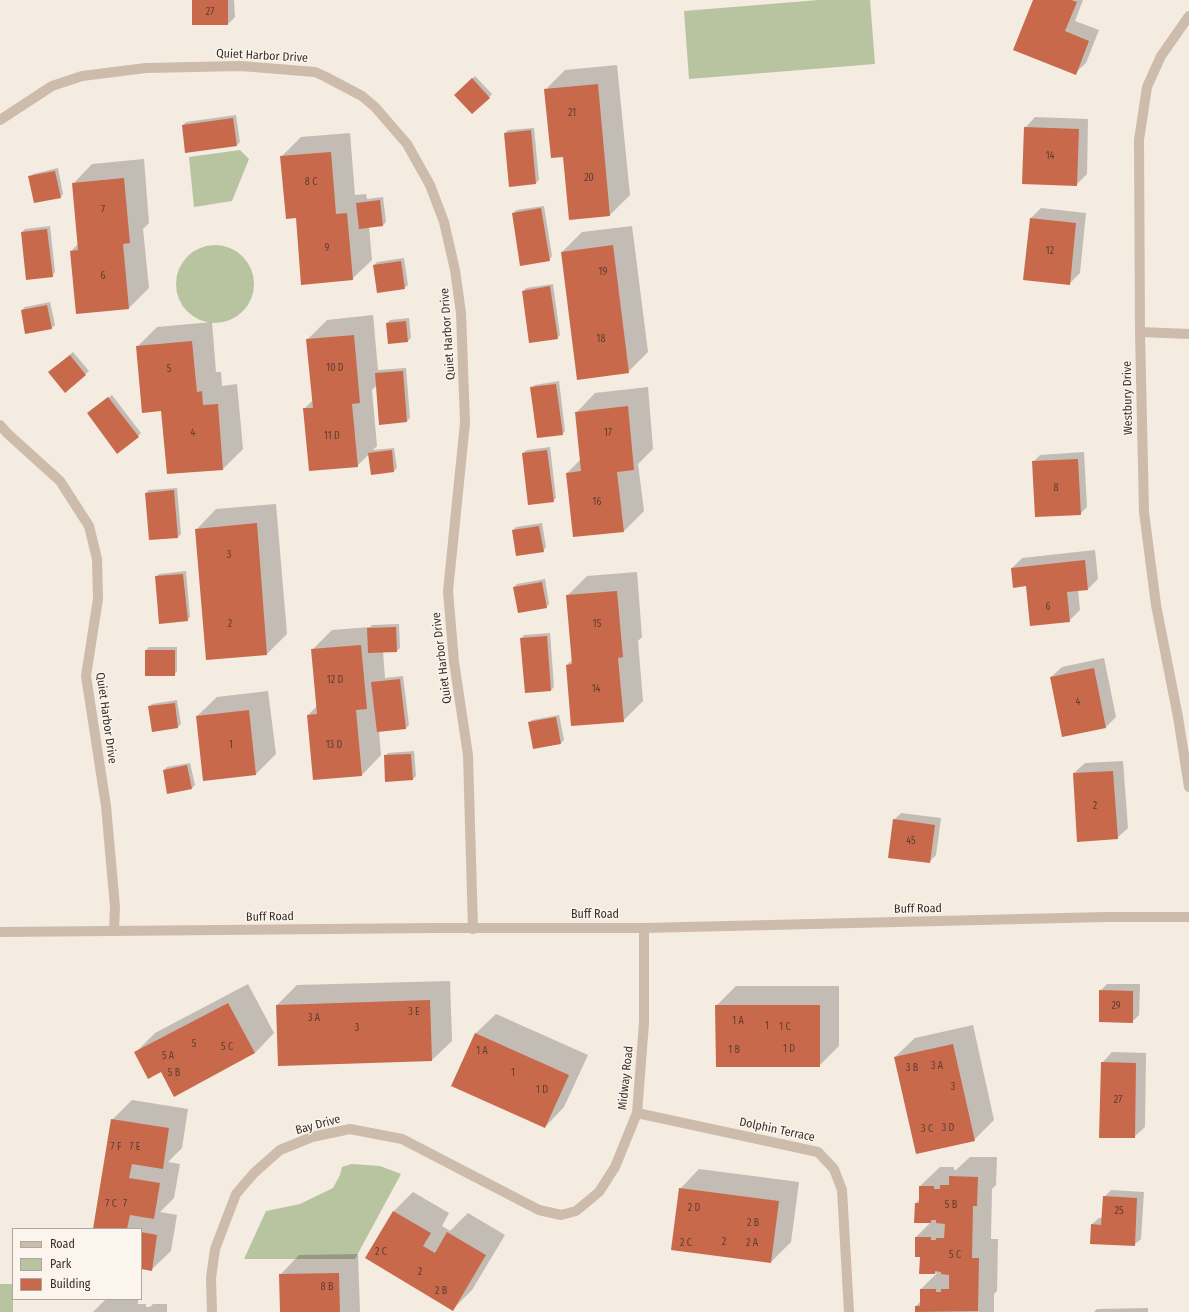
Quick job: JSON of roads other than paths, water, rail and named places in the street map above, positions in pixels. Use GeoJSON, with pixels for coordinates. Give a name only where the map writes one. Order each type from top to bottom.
{"type":"FeatureCollection","features":[{"type":"Feature","properties":{"kind":"street","name":"Westbury Drive"},"geometry":{"type":"LineString","coordinates":[[1189,16],[1161,56],[1147,87],[1140,140],[1140,332],[1144,512],[1156,605],[1178,717],[1189,787]]}},
{"type":"Feature","properties":{"kind":"street","name":"Quiet Harbor Drive"},"geometry":{"type":"LineString","coordinates":[[0,120],[52,86],[82,76],[146,68],[241,66],[315,72],[362,96],[375,107],[406,144],[430,185],[444,222],[455,270],[462,313],[465,423],[448,591],[454,662],[468,755],[473,929]]}},
{"type":"Feature","properties":{"kind":"street"},"geometry":{"type":"LineString","coordinates":[[1140,332],[1189,334]]}},
{"type":"Feature","properties":{"kind":"street","name":"Quiet Harbor Drive"},"geometry":{"type":"LineString","coordinates":[[0,425],[60,481],[89,526],[97,559],[98,599],[86,676],[106,806],[115,906],[114,931]]}},
{"type":"Feature","properties":{"kind":"street","name":"Buff Road"},"geometry":{"type":"LineString","coordinates":[[0,932],[644,928],[1189,917]]}},
{"type":"Feature","properties":{"kind":"street","name":"Midway Road"},"geometry":{"type":"LineString","coordinates":[[576,1211],[599,1192],[615,1167],[637,1113],[644,1023],[644,928]]}},
{"type":"Feature","properties":{"kind":"street","name":"Dolphin Terrace"},"geometry":{"type":"LineString","coordinates":[[637,1113],[818,1152],[834,1169],[842,1190],[849,1312]]}},
{"type":"Feature","properties":{"kind":"street","name":"Bay Drive"},"geometry":{"type":"LineString","coordinates":[[212,1312],[212,1278],[215,1249],[236,1194],[254,1173],[280,1150],[312,1137],[350,1129],[402,1139],[539,1210],[561,1215],[576,1211]]}}]}
